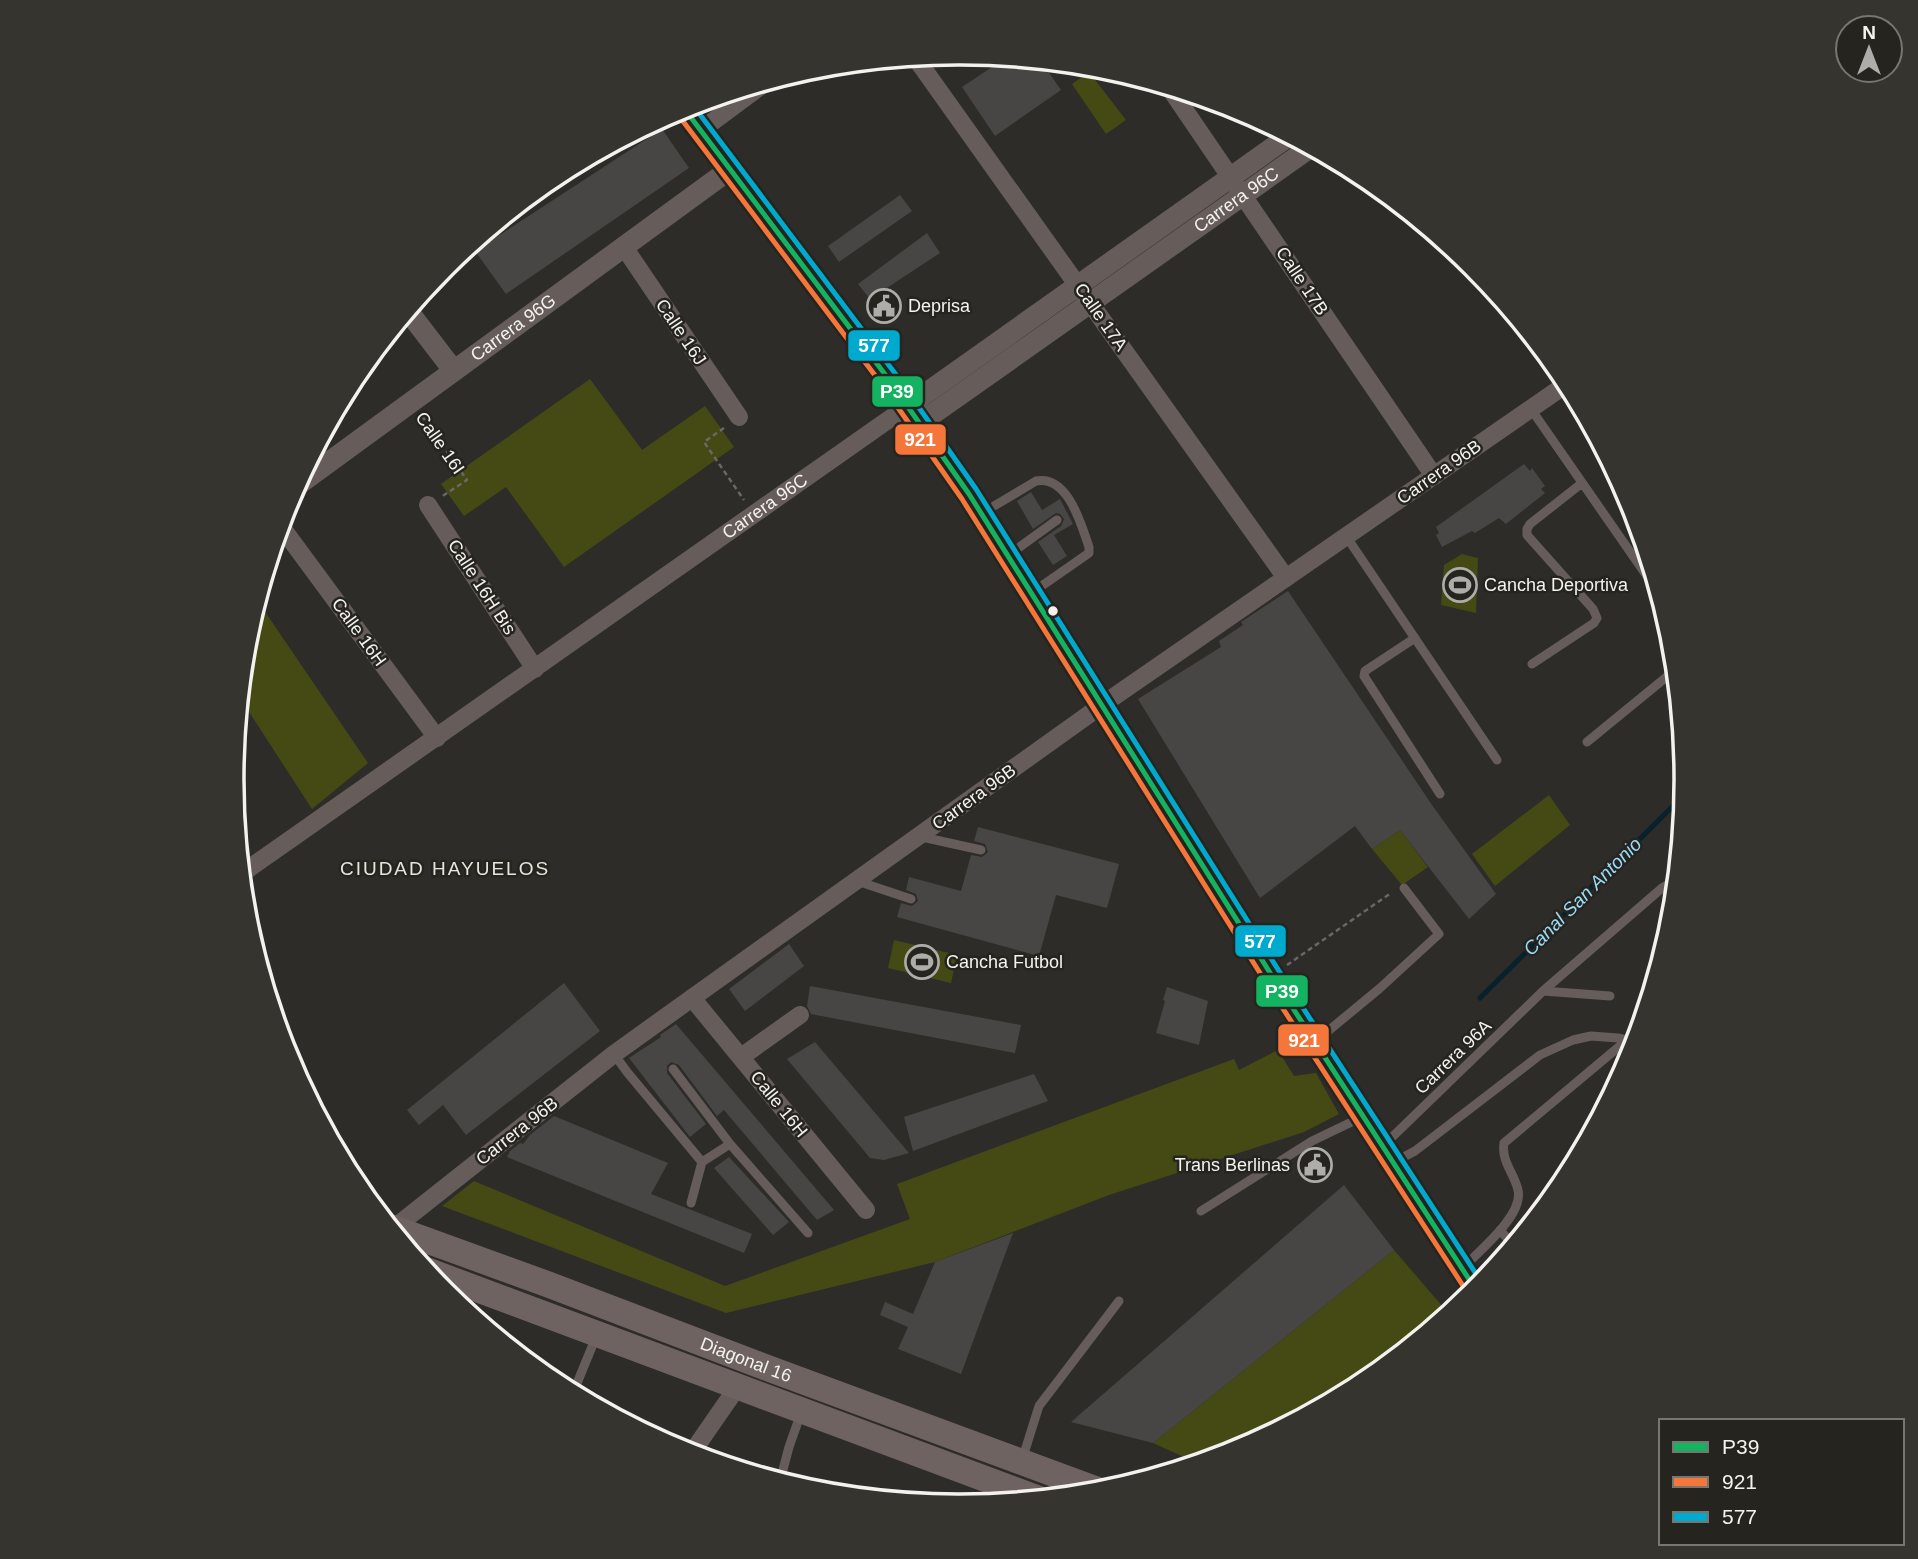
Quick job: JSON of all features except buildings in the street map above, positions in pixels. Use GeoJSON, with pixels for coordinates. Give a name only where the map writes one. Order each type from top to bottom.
{"type":"FeatureCollection","features":[{"type":"Feature","properties":{"kind":"main road"},"geometry":{"type":"LineString","coordinates":[[690,117],[914,415],[981,513],[1272,976],[1469,1280]]}},
{"type":"Feature","properties":{"kind":"main road","name":"Diagonal 16"},"geometry":{"type":"LineString","coordinates":[[406,1232],[1080,1484]]}},
{"type":"Feature","properties":{"kind":"main road","name":"Diagonal 16"},"geometry":{"type":"LineString","coordinates":[[447,1278],[1020,1491]]}},
{"type":"Feature","properties":{"kind":"street","name":"Calle 17A"},"geometry":{"type":"LineString","coordinates":[[921,66],[1286,578]]}},
{"type":"Feature","properties":{"kind":"street"},"geometry":{"type":"LineString","coordinates":[[700,131],[744,98]]}},
{"type":"Feature","properties":{"kind":"street","name":"Calle 17B"},"geometry":{"type":"LineString","coordinates":[[1178,99],[1434,475]]}},
{"type":"Feature","properties":{"kind":"street","name":"Carrera 96C"},"geometry":{"type":"LineString","coordinates":[[250,868],[754,514],[914,415],[1084,294],[1231,177],[1281,141]]}},
{"type":"Feature","properties":{"kind":"street","name":"Carrera 96C"},"geometry":{"type":"LineString","coordinates":[[1084,294],[1243,195],[1303,154]]}},
{"type":"Feature","properties":{"kind":"street","name":"Carrera 96G"},"geometry":{"type":"LineString","coordinates":[[313,474],[729,170]]}},
{"type":"Feature","properties":{"kind":"street","name":"Calle 16J"},"geometry":{"type":"LineString","coordinates":[[624,247],[739,417]]}},
{"type":"Feature","properties":{"kind":"street"},"geometry":{"type":"LineString","coordinates":[[414,318],[454,371]]}},
{"type":"Feature","properties":{"kind":"street","name":"Carrera 96B"},"geometry":{"type":"LineString","coordinates":[[398,1222],[614,1054],[692,998],[1102,705],[1558,390]]}},
{"type":"Feature","properties":{"kind":"street","name":"Calle 16H Bis"},"geometry":{"type":"LineString","coordinates":[[428,505],[535,669]]}},
{"type":"Feature","properties":{"kind":"street","name":"Calle 16H"},"geometry":{"type":"LineString","coordinates":[[288,535],[437,738]]}},
{"type":"Feature","properties":{"kind":"street","name":"Calle 16H"},"geometry":{"type":"LineString","coordinates":[[692,998],[866,1210]]}},
{"type":"Feature","properties":{"kind":"street"},"geometry":{"type":"LineString","coordinates":[[741,1057],[800,1015]]}},
{"type":"Feature","properties":{"kind":"street"},"geometry":{"type":"LineString","coordinates":[[698,1445],[738,1386]]}},
{"type":"Feature","properties":{"kind":"lane"},"geometry":{"type":"LineString","coordinates":[[1531,409],[1641,568]]}},
{"type":"Feature","properties":{"kind":"lane"},"geometry":{"type":"LineString","coordinates":[[981,513],[1036,481],[1051,481],[1060,488],[1090,547],[1089,553],[1031,593]]}},
{"type":"Feature","properties":{"kind":"lane"},"geometry":{"type":"LineString","coordinates":[[1532,664],[1594,623],[1597,618],[1593,609],[1527,535],[1530,524],[1582,483]]}},
{"type":"Feature","properties":{"kind":"lane"},"geometry":{"type":"LineString","coordinates":[[1007,555],[1057,520]]}},
{"type":"Feature","properties":{"kind":"lane"},"geometry":{"type":"LineString","coordinates":[[1346,536],[1497,760]]}},
{"type":"Feature","properties":{"kind":"lane"},"geometry":{"type":"LineString","coordinates":[[1415,638],[1364,671],[1364,676],[1440,794]]}},
{"type":"Feature","properties":{"kind":"lane"},"geometry":{"type":"LineString","coordinates":[[1587,742],[1666,677]]}},
{"type":"Feature","properties":{"kind":"lane"},"geometry":{"type":"LineString","coordinates":[[920,836],[981,850]]}},
{"type":"Feature","properties":{"kind":"lane"},"geometry":{"type":"LineString","coordinates":[[857,881],[911,899]]}},
{"type":"Feature","properties":{"kind":"lane","name":"Carrera 96A"},"geometry":{"type":"LineString","coordinates":[[1388,1154],[1543,991],[1666,885]]}},
{"type":"Feature","properties":{"kind":"lane"},"geometry":{"type":"LineString","coordinates":[[1316,1041],[1379,989],[1439,934],[1404,888]]}},
{"type":"Feature","properties":{"kind":"lane"},"geometry":{"type":"LineString","coordinates":[[1543,991],[1610,996]]}},
{"type":"Feature","properties":{"kind":"lane"},"geometry":{"type":"LineString","coordinates":[[1388,1154],[1415,1151],[1540,1055],[1573,1040],[1591,1036],[1624,1040]]}},
{"type":"Feature","properties":{"kind":"lane"},"geometry":{"type":"LineString","coordinates":[[1462,1269],[1511,1218],[1519,1199],[1518,1189],[1503,1152],[1504,1143],[1620,1050]]}},
{"type":"Feature","properties":{"kind":"lane"},"geometry":{"type":"LineString","coordinates":[[614,1054],[702,1162]]}},
{"type":"Feature","properties":{"kind":"lane"},"geometry":{"type":"LineString","coordinates":[[673,1069],[730,1144],[808,1233]]}},
{"type":"Feature","properties":{"kind":"lane"},"geometry":{"type":"LineString","coordinates":[[1201,1211],[1312,1141],[1364,1116]]}},
{"type":"Feature","properties":{"kind":"lane"},"geometry":{"type":"LineString","coordinates":[[691,1202],[702,1162],[730,1144]]}},
{"type":"Feature","properties":{"kind":"lane"},"geometry":{"type":"LineString","coordinates":[[1500,1230],[1507,1238]]}},
{"type":"Feature","properties":{"kind":"lane"},"geometry":{"type":"LineString","coordinates":[[1021,1462],[1039,1406],[1119,1301]]}},
{"type":"Feature","properties":{"kind":"lane"},"geometry":{"type":"LineString","coordinates":[[577,1383],[597,1334]]}},
{"type":"Feature","properties":{"kind":"lane"},"geometry":{"type":"LineString","coordinates":[[782,1472],[802,1410]]}},
{"type":"Feature","properties":{"kind":"path","name":"Calle 16I"},"geometry":{"type":"LineString","coordinates":[[412,402],[467,480],[428,505]]}},
{"type":"Feature","properties":{"kind":"path"},"geometry":{"type":"LineString","coordinates":[[739,417],[704,442],[754,514]]}},
{"type":"Feature","properties":{"kind":"path"},"geometry":{"type":"LineString","coordinates":[[1287,965],[1396,890],[1404,888]]}},
{"type":"Feature","properties":{"kind":"green space"},"geometry":{"type":"Polygon","coordinates":[[[1084,76],[1093,77],[1126,120],[1106,134],[1072,84],[1084,76]]]}},
{"type":"Feature","properties":{"kind":"green space"},"geometry":{"type":"Polygon","coordinates":[[[590,379],[642,450],[705,406],[734,447],[564,567],[506,487],[464,516],[441,484],[590,379]]]}},
{"type":"Feature","properties":{"kind":"green space","name":"Cancha Deportiva"},"geometry":{"type":"Polygon","coordinates":[[[1462,554],[1478,558],[1476,613],[1441,605],[1444,565],[1462,554]]]}},
{"type":"Feature","properties":{"kind":"green space"},"geometry":{"type":"Polygon","coordinates":[[[265,612],[368,763],[312,809],[248,710],[265,612]]]}},
{"type":"Feature","properties":{"kind":"green space"},"geometry":{"type":"Polygon","coordinates":[[[1549,795],[1570,825],[1495,886],[1472,854],[1549,795]]]}},
{"type":"Feature","properties":{"kind":"green space"},"geometry":{"type":"Polygon","coordinates":[[[1400,830],[1428,867],[1402,885],[1372,849],[1400,830]]]}},
{"type":"Feature","properties":{"kind":"green space","name":"Cancha Futbol"},"geometry":{"type":"Polygon","coordinates":[[[894,940],[957,955],[951,983],[888,968],[894,940]]]}},
{"type":"Feature","properties":{"kind":"green space"},"geometry":{"type":"Polygon","coordinates":[[[1278,1050],[1294,1076],[1316,1073],[1339,1114],[1304,1132],[1109,1195],[935,1262],[726,1313],[442,1206],[474,1181],[725,1286],[910,1219],[897,1184],[1234,1059],[1239,1070],[1278,1050]]]}},
{"type":"Feature","properties":{"kind":"green space"},"geometry":{"type":"Polygon","coordinates":[[[1394,1250],[1442,1306],[1394,1347],[1356,1374],[1275,1421],[1185,1457],[1153,1443],[1394,1250]]]}},
{"type":"Feature","properties":{"kind":"waterway","name":"Canal San Antonio"},"geometry":{"type":"LineString","coordinates":[[1480,998],[1673,806]]}},
{"type":"Feature","properties":{"kind":"transit line","name":"577"},"geometry":{"type":"LineString","coordinates":[[699,114],[894,372],[976,489],[1279,971],[1475,1273]]}},
{"type":"Feature","properties":{"kind":"transit line","name":"P39"},"geometry":{"type":"LineString","coordinates":[[691,117],[887,377],[969,494],[1272,976],[1469,1279]]}},
{"type":"Feature","properties":{"kind":"transit line","name":"921"},"geometry":{"type":"LineString","coordinates":[[682,120],[880,382],[962,499],[1265,981],[1463,1286]]}},
{"type":"Feature","properties":{"kind":"place","name":"Deprisa"},"geometry":{"type":"Point","coordinates":[884,306]}},
{"type":"Feature","properties":{"kind":"place","name":"Cancha Deportiva"},"geometry":{"type":"Point","coordinates":[1460,585]}},
{"type":"Feature","properties":{"kind":"place","name":"Cancha Futbol"},"geometry":{"type":"Point","coordinates":[922,962]}},
{"type":"Feature","properties":{"kind":"place","name":"Trans Berlinas"},"geometry":{"type":"Point","coordinates":[1315,1165]}},
{"type":"Feature","properties":{"kind":"district","name":"CIUDAD HAYUELOS"},"geometry":{"type":"Point","coordinates":[445,868]}}]}
